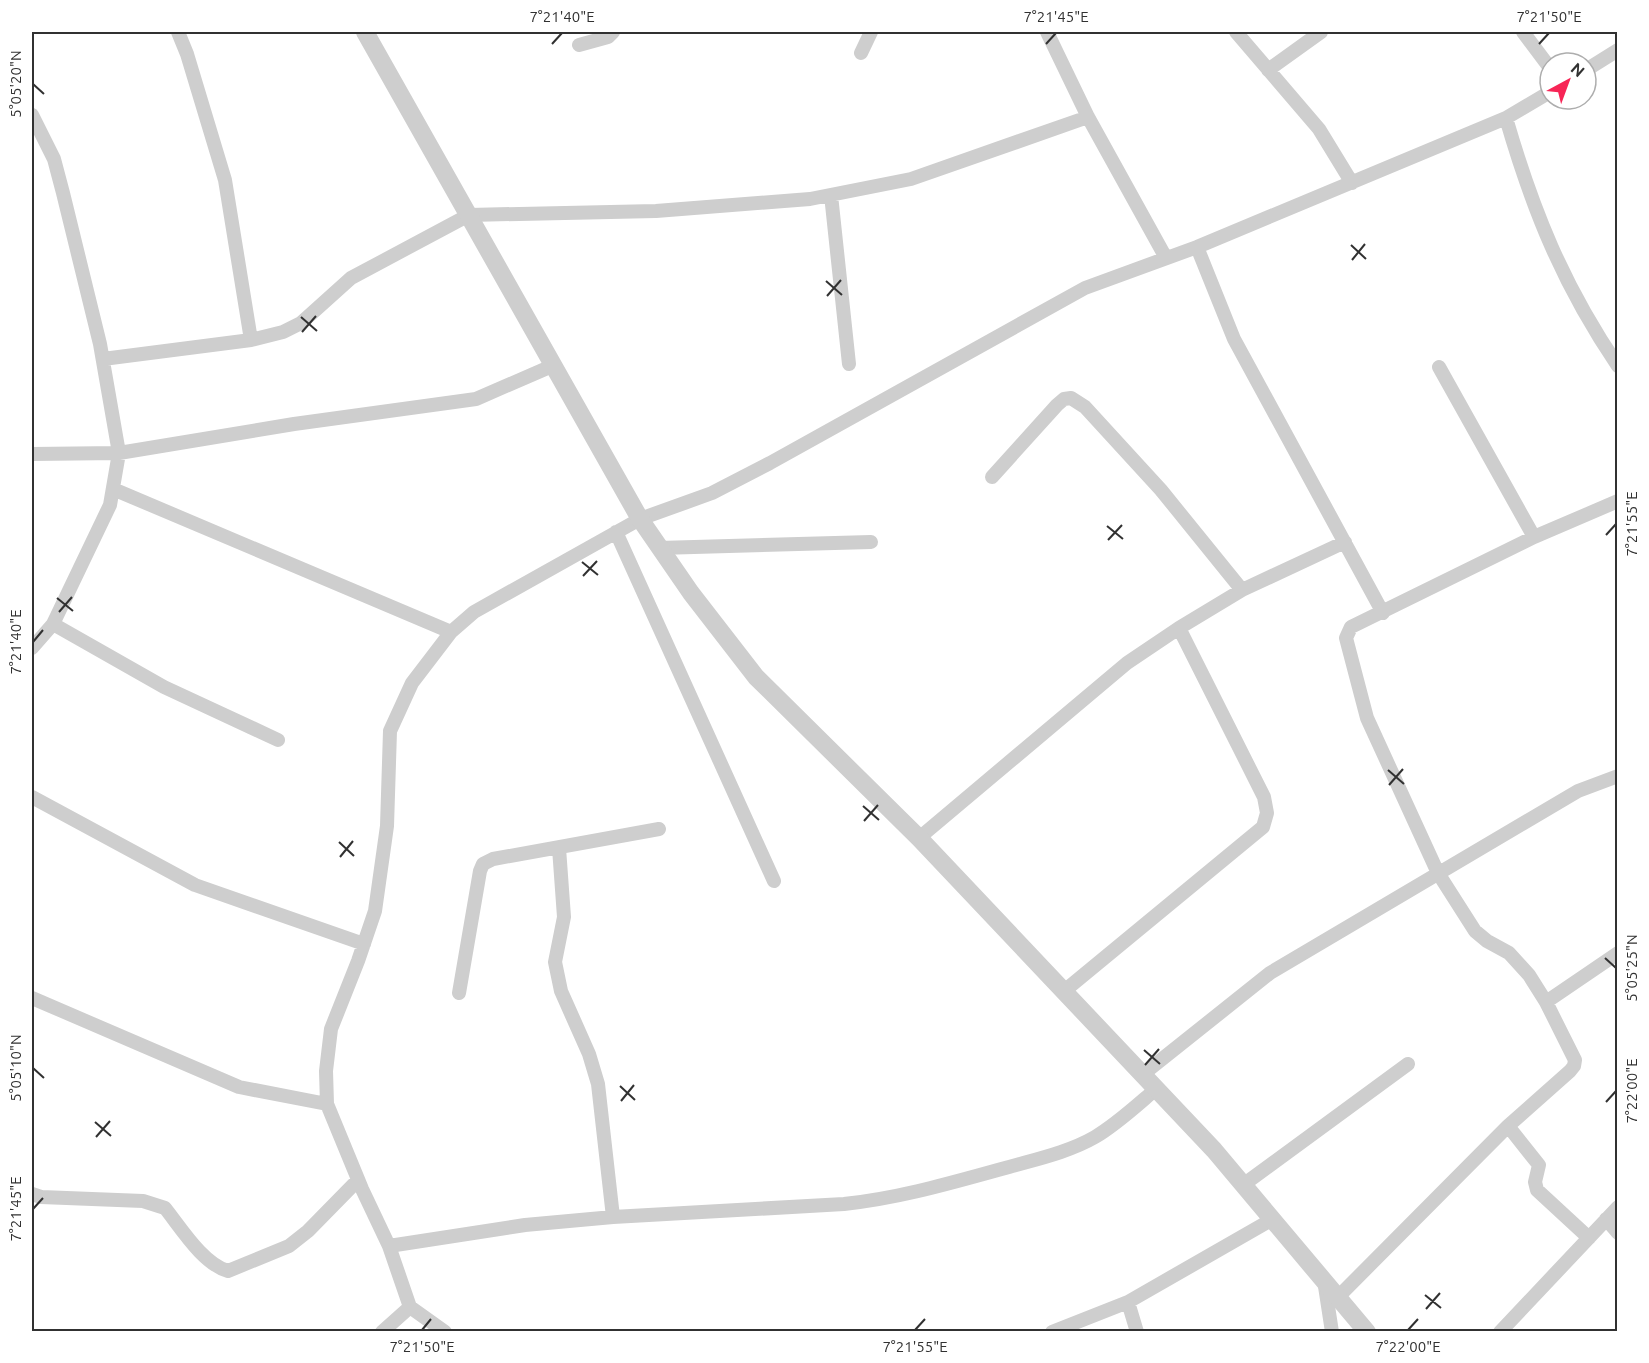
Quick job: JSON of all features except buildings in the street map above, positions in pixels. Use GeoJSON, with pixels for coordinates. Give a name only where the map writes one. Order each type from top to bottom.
{"type":"FeatureCollection","features":[{"type":"Feature","properties":{"kind":"street"},"geometry":{"type":"LineString","coordinates":[[178,32],[188,54],[225,180],[251,340]]}},
{"type":"Feature","properties":{"kind":"street"},"geometry":{"type":"LineString","coordinates":[[365,32],[640,519],[659,548],[756,677],[919,838],[1214,1150],[1367,1332]]}},
{"type":"Feature","properties":{"kind":"street"},"geometry":{"type":"LineString","coordinates":[[579,45],[608,37],[613,32]]}},
{"type":"Feature","properties":{"kind":"street"},"geometry":{"type":"LineString","coordinates":[[861,53],[871,32]]}},
{"type":"Feature","properties":{"kind":"street"},"geometry":{"type":"LineString","coordinates":[[1047,32],[1089,117],[1166,258]]}},
{"type":"Feature","properties":{"kind":"street"},"geometry":{"type":"LineString","coordinates":[[1236,32],[1319,129],[1352,183]]}},
{"type":"Feature","properties":{"kind":"street"},"geometry":{"type":"LineString","coordinates":[[1268,70],[1321,32]]}},
{"type":"Feature","properties":{"kind":"street"},"geometry":{"type":"LineString","coordinates":[[1522,32],[1538,53]]}},
{"type":"Feature","properties":{"kind":"street"},"geometry":{"type":"LineString","coordinates":[[1598,62],[1614,52],[1617,67]]}},
{"type":"Feature","properties":{"kind":"street"},"geometry":{"type":"LineString","coordinates":[[445,1332],[410,1307],[389,1246],[358,1180],[327,1104],[326,1071],[331,1029],[375,911],[387,826],[390,731],[412,683],[451,632],[474,612],[616,532],[640,519],[712,492],[770,464],[1085,288],[1197,247],[1352,183],[1506,118],[1538,99]]}},
{"type":"Feature","properties":{"kind":"street"},"geometry":{"type":"LineString","coordinates":[[32,115],[54,159],[103,359],[118,453],[110,505],[53,624],[32,648]]}},
{"type":"Feature","properties":{"kind":"street"},"geometry":{"type":"LineString","coordinates":[[103,359],[251,340],[283,332],[293,328],[351,278],[469,215],[656,211],[810,199],[911,179],[1089,117]]}},
{"type":"Feature","properties":{"kind":"street"},"geometry":{"type":"LineString","coordinates":[[1506,118],[1525,181],[1549,243],[1578,302],[1617,366]]}},
{"type":"Feature","properties":{"kind":"street"},"geometry":{"type":"LineString","coordinates":[[831,195],[849,364]]}},
{"type":"Feature","properties":{"kind":"street"},"geometry":{"type":"LineString","coordinates":[[1197,247],[1234,339],[1383,613]]}},
{"type":"Feature","properties":{"kind":"street"},"geometry":{"type":"LineString","coordinates":[[32,454],[118,453],[294,424],[476,399],[552,366]]}},
{"type":"Feature","properties":{"kind":"street"},"geometry":{"type":"LineString","coordinates":[[1439,367],[1534,537]]}},
{"type":"Feature","properties":{"kind":"street"},"geometry":{"type":"LineString","coordinates":[[992,477],[1064,399],[1071,398],[1077,401],[1161,490],[1242,590]]}},
{"type":"Feature","properties":{"kind":"street"},"geometry":{"type":"LineString","coordinates":[[113,489],[451,632]]}},
{"type":"Feature","properties":{"kind":"street"},"geometry":{"type":"LineString","coordinates":[[1338,1297],[1508,1126],[1574,1066],[1575,1060],[1546,1002],[1529,975],[1509,953],[1487,941],[1475,931],[1438,873],[1367,718],[1346,638],[1351,627],[1534,537],[1617,501]]}},
{"type":"Feature","properties":{"kind":"street"},"geometry":{"type":"LineString","coordinates":[[616,532],[774,882]]}},
{"type":"Feature","properties":{"kind":"street"},"geometry":{"type":"LineString","coordinates":[[659,548],[871,542]]}},
{"type":"Feature","properties":{"kind":"street"},"geometry":{"type":"LineString","coordinates":[[919,838],[1127,663],[1242,590],[1345,542]]}},
{"type":"Feature","properties":{"kind":"street"},"geometry":{"type":"LineString","coordinates":[[53,624],[164,687],[278,740]]}},
{"type":"Feature","properties":{"kind":"street"},"geometry":{"type":"LineString","coordinates":[[1063,992],[1263,826],[1267,813],[1264,796],[1179,628]]}},
{"type":"Feature","properties":{"kind":"street"},"geometry":{"type":"LineString","coordinates":[[1142,1075],[1270,973],[1578,791],[1617,776]]}},
{"type":"Feature","properties":{"kind":"street"},"geometry":{"type":"LineString","coordinates":[[32,797],[195,885],[364,944]]}},
{"type":"Feature","properties":{"kind":"street"},"geometry":{"type":"LineString","coordinates":[[459,993],[483,864],[493,859],[659,829]]}},
{"type":"Feature","properties":{"kind":"street"},"geometry":{"type":"LineString","coordinates":[[559,848],[564,917],[555,962],[561,991],[589,1054],[598,1084],[613,1217]]}},
{"type":"Feature","properties":{"kind":"street"},"geometry":{"type":"LineString","coordinates":[[1546,1002],[1617,953]]}},
{"type":"Feature","properties":{"kind":"street"},"geometry":{"type":"LineString","coordinates":[[32,998],[239,1087],[327,1104]]}},
{"type":"Feature","properties":{"kind":"street"},"geometry":{"type":"LineString","coordinates":[[1243,1185],[1408,1064]]}},
{"type":"Feature","properties":{"kind":"street"},"geometry":{"type":"LineString","coordinates":[[389,1246],[525,1225],[613,1217],[876,1201],[921,1191],[1060,1152],[1085,1142],[1119,1121],[1156,1089]]}},
{"type":"Feature","properties":{"kind":"street"},"geometry":{"type":"LineString","coordinates":[[1508,1126],[1539,1165],[1535,1182],[1537,1190],[1589,1238]]}},
{"type":"Feature","properties":{"kind":"street"},"geometry":{"type":"LineString","coordinates":[[32,1194],[41,1197],[155,1203],[165,1208],[209,1261],[228,1271],[289,1246],[308,1231],[358,1180]]}},
{"type":"Feature","properties":{"kind":"street"},"geometry":{"type":"LineString","coordinates":[[1500,1332],[1617,1207]]}},
{"type":"Feature","properties":{"kind":"street"},"geometry":{"type":"LineString","coordinates":[[1606,1219],[1617,1233]]}},
{"type":"Feature","properties":{"kind":"street"},"geometry":{"type":"LineString","coordinates":[[1052,1332],[1128,1302],[1272,1220]]}},
{"type":"Feature","properties":{"kind":"street"},"geometry":{"type":"LineString","coordinates":[[1324,1280],[1332,1332]]}},
{"type":"Feature","properties":{"kind":"street"},"geometry":{"type":"LineString","coordinates":[[1128,1302],[1137,1332]]}},
{"type":"Feature","properties":{"kind":"street"},"geometry":{"type":"LineString","coordinates":[[382,1332],[410,1307]]}}]}
